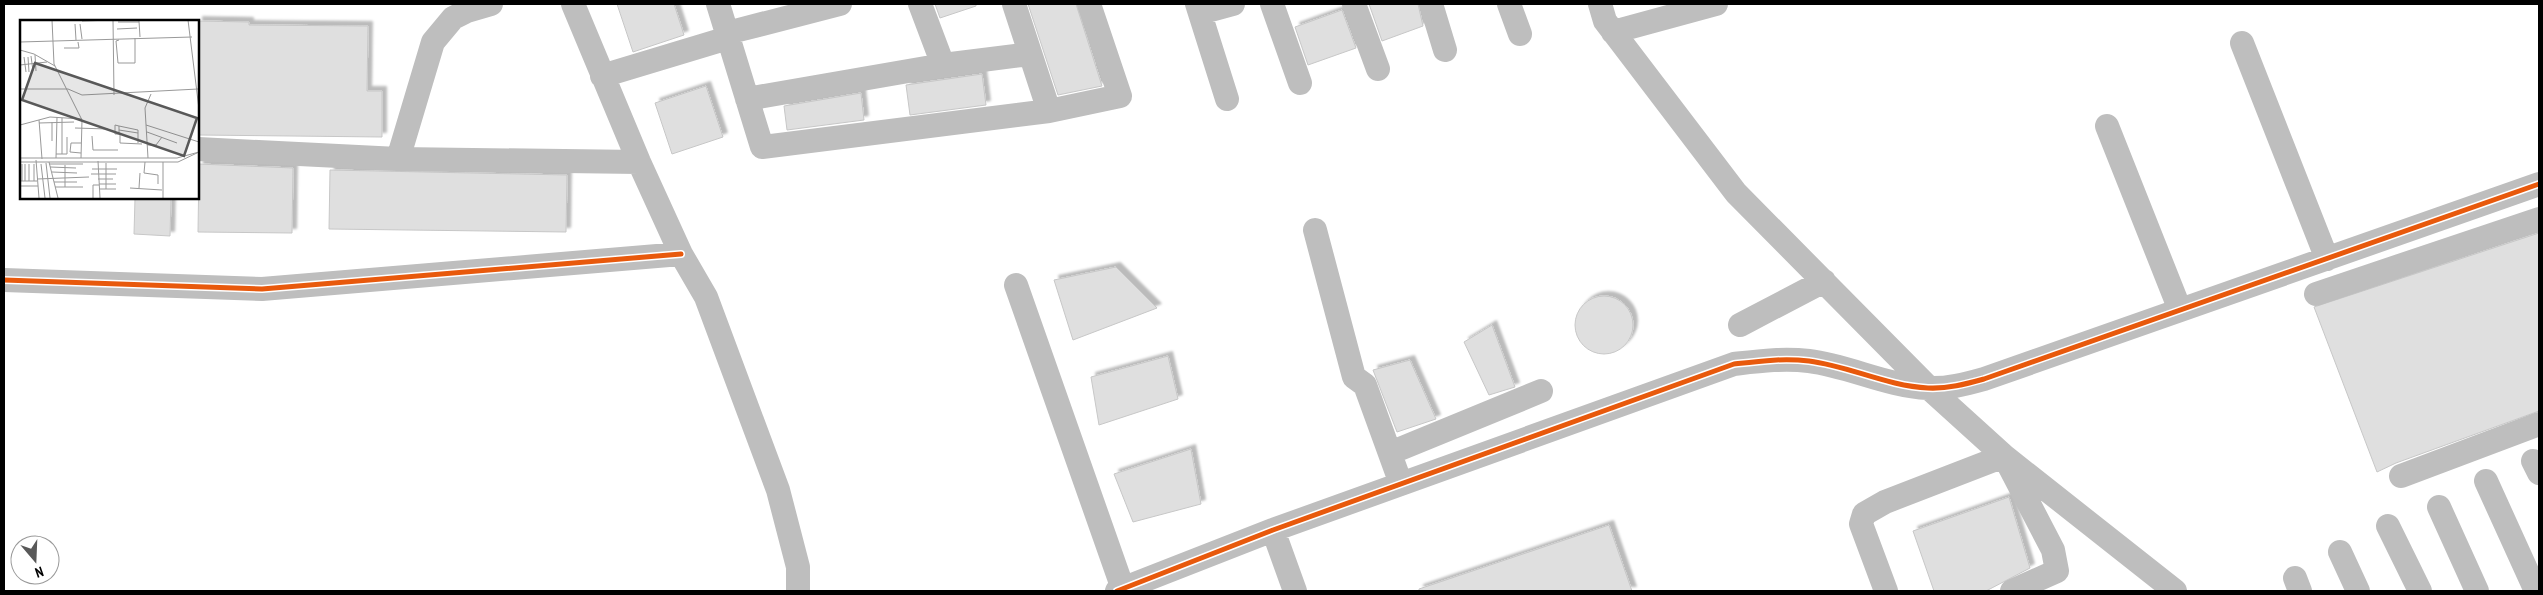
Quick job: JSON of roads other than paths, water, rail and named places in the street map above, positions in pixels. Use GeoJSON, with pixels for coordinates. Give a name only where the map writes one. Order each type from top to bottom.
{"type":"FeatureCollection","features":[{"type":"Feature","properties":{"kind":"street"},"geometry":{"type":"LineString","coordinates":[[398,159],[433,42],[453,18],[467,11],[491,4]]}},
{"type":"Feature","properties":{"kind":"street"},"geometry":{"type":"LineString","coordinates":[[573,4],[639,162],[681,254],[706,297],[778,490],[798,567],[798,591]]}},
{"type":"Feature","properties":{"kind":"street"},"geometry":{"type":"LineString","coordinates":[[718,4],[762,147],[1049,111],[1120,96],[1089,4]]}},
{"type":"Feature","properties":{"kind":"street"},"geometry":{"type":"LineString","coordinates":[[606,83],[840,4]]}},
{"type":"Feature","properties":{"kind":"street"},"geometry":{"type":"LineString","coordinates":[[920,4],[942,65]]}},
{"type":"Feature","properties":{"kind":"street"},"geometry":{"type":"LineString","coordinates":[[1014,4],[1049,111]]}},
{"type":"Feature","properties":{"kind":"street"},"geometry":{"type":"LineString","coordinates":[[1227,99],[1198,8],[1233,4]]}},
{"type":"Feature","properties":{"kind":"street"},"geometry":{"type":"LineString","coordinates":[[1272,4],[1300,83]]}},
{"type":"Feature","properties":{"kind":"street"},"geometry":{"type":"LineString","coordinates":[[1354,4],[1378,69]]}},
{"type":"Feature","properties":{"kind":"street"},"geometry":{"type":"LineString","coordinates":[[1431,4],[1445,50]]}},
{"type":"Feature","properties":{"kind":"street"},"geometry":{"type":"LineString","coordinates":[[1510,4],[1520,34]]}},
{"type":"Feature","properties":{"kind":"street"},"geometry":{"type":"LineString","coordinates":[[1600,4],[1605,22],[1736,193],[1930,388],[2004,456],[2175,591]]}},
{"type":"Feature","properties":{"kind":"street"},"geometry":{"type":"LineString","coordinates":[[1613,32],[1716,4]]}},
{"type":"Feature","properties":{"kind":"street"},"geometry":{"type":"LineString","coordinates":[[2242,43],[2327,259]]}},
{"type":"Feature","properties":{"kind":"street"},"geometry":{"type":"LineString","coordinates":[[747,99],[942,65],[1030,54]]}},
{"type":"Feature","properties":{"kind":"street"},"geometry":{"type":"LineString","coordinates":[[2107,126],[2180,310]]}},
{"type":"Feature","properties":{"kind":"street"},"geometry":{"type":"LineString","coordinates":[[199,149],[398,159],[639,162]]}},
{"type":"Feature","properties":{"kind":"street"},"geometry":{"type":"LineString","coordinates":[[1016,285],[1120,590],[1273,530],[1734,364],[1775,358],[1811,362],[1906,386],[1930,388],[1958,386],[1984,379],[2539,184]]}},
{"type":"Feature","properties":{"kind":"street"},"geometry":{"type":"LineString","coordinates":[[2316,294],[2539,219]]}},
{"type":"Feature","properties":{"kind":"street"},"geometry":{"type":"LineString","coordinates":[[1315,230],[1354,377],[1365,385],[1401,484]]}},
{"type":"Feature","properties":{"kind":"street"},"geometry":{"type":"LineString","coordinates":[[4,280],[262,290],[681,254]]}},
{"type":"Feature","properties":{"kind":"street"},"geometry":{"type":"LineString","coordinates":[[1740,325],[1824,281]]}},
{"type":"Feature","properties":{"kind":"street"},"geometry":{"type":"LineString","coordinates":[[1390,453],[1541,391]]}},
{"type":"Feature","properties":{"kind":"street"},"geometry":{"type":"LineString","coordinates":[[2401,476],[2539,424]]}},
{"type":"Feature","properties":{"kind":"street"},"geometry":{"type":"LineString","coordinates":[[1886,591],[1861,524],[1864,514],[1872,507],[2004,456]]}},
{"type":"Feature","properties":{"kind":"street"},"geometry":{"type":"LineString","coordinates":[[2004,456],[2053,550],[2057,571],[2012,591]]}},
{"type":"Feature","properties":{"kind":"street"},"geometry":{"type":"LineString","coordinates":[[2486,481],[2535,589]]}},
{"type":"Feature","properties":{"kind":"street"},"geometry":{"type":"LineString","coordinates":[[2439,507],[2477,591]]}},
{"type":"Feature","properties":{"kind":"street"},"geometry":{"type":"LineString","coordinates":[[2388,526],[2420,591]]}},
{"type":"Feature","properties":{"kind":"street"},"geometry":{"type":"LineString","coordinates":[[1273,530],[1295,591]]}},
{"type":"Feature","properties":{"kind":"street"},"geometry":{"type":"LineString","coordinates":[[2340,552],[2358,591]]}}]}
